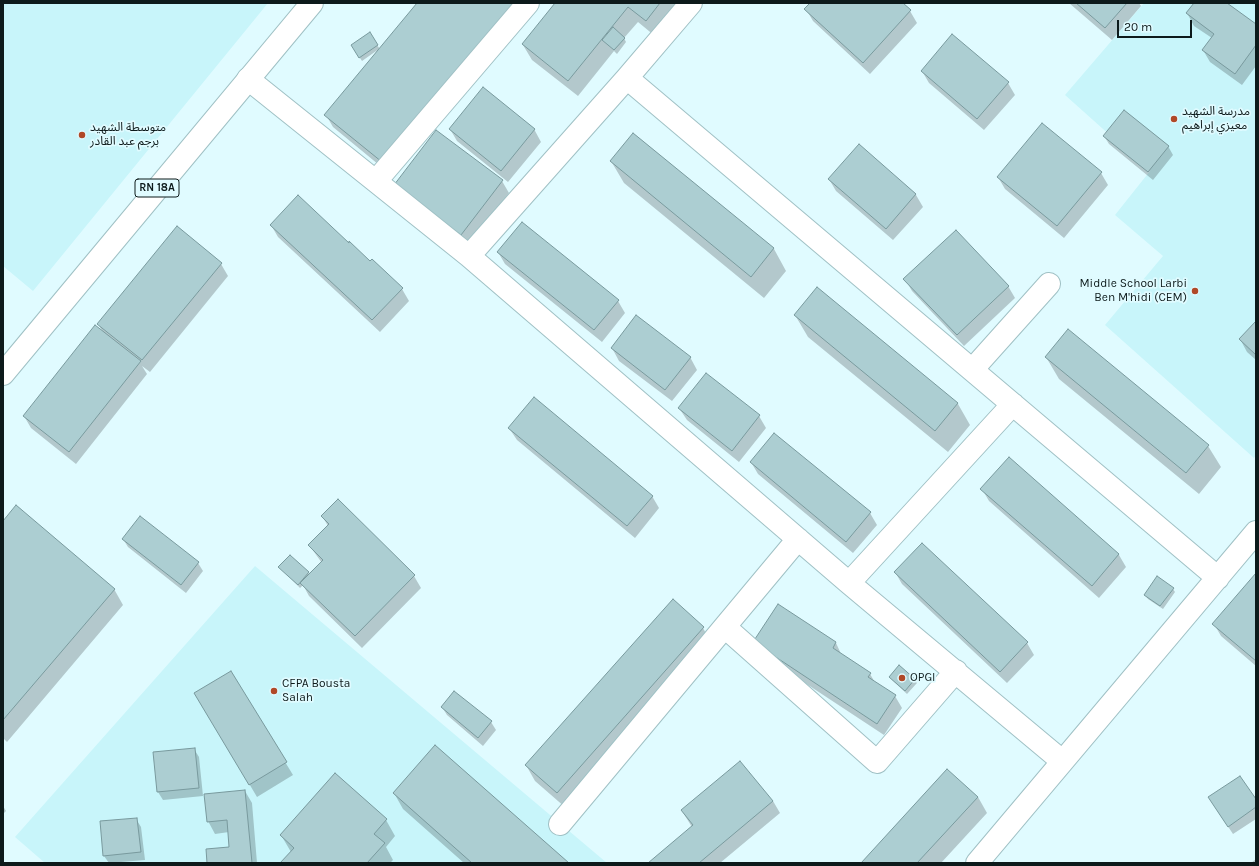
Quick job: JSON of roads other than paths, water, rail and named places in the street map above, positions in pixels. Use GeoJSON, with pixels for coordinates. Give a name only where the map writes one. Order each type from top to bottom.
{"type":"FeatureCollection","features":[{"type":"Feature","properties":{"kind":"street","name":"RN 18A"},"geometry":{"type":"LineString","coordinates":[[3,374],[312,3]]}},
{"type":"Feature","properties":{"kind":"street"},"geometry":{"type":"LineString","coordinates":[[376,181],[528,3]]}},
{"type":"Feature","properties":{"kind":"street"},"geometry":{"type":"LineString","coordinates":[[469,256],[627,78],[691,3]]}},
{"type":"Feature","properties":{"kind":"street"},"geometry":{"type":"LineString","coordinates":[[627,78],[1218,578]]}},
{"type":"Feature","properties":{"kind":"street"},"geometry":{"type":"LineString","coordinates":[[248,79],[469,256],[849,583],[1062,761]]}},
{"type":"Feature","properties":{"kind":"street"},"geometry":{"type":"LineString","coordinates":[[972,370],[1049,284]]}},
{"type":"Feature","properties":{"kind":"street"},"geometry":{"type":"LineString","coordinates":[[849,583],[1013,404]]}},
{"type":"Feature","properties":{"kind":"street"},"geometry":{"type":"LineString","coordinates":[[977,863],[1256,532]]}},
{"type":"Feature","properties":{"kind":"street"},"geometry":{"type":"LineString","coordinates":[[560,824],[726,628],[798,539]]}},
{"type":"Feature","properties":{"kind":"street"},"geometry":{"type":"LineString","coordinates":[[726,628],[877,762],[956,671]]}},
{"type":"Feature","properties":{"kind":"place","name":"مدرسة الشهيد معيزي إبراهيم"},"geometry":{"type":"Point","coordinates":[1174,119]}},
{"type":"Feature","properties":{"kind":"place","name":"متوسطة الشهيد برجم عبد القادر"},"geometry":{"type":"Point","coordinates":[82,135]}},
{"type":"Feature","properties":{"kind":"place","name":"Middle School Larbi Ben M'hidi (CEM)"},"geometry":{"type":"Point","coordinates":[1195,291]}},
{"type":"Feature","properties":{"kind":"place","name":"OPGI"},"geometry":{"type":"Point","coordinates":[902,678]}},
{"type":"Feature","properties":{"kind":"place","name":"CFPA Bousta Salah"},"geometry":{"type":"Point","coordinates":[274,691]}}]}
